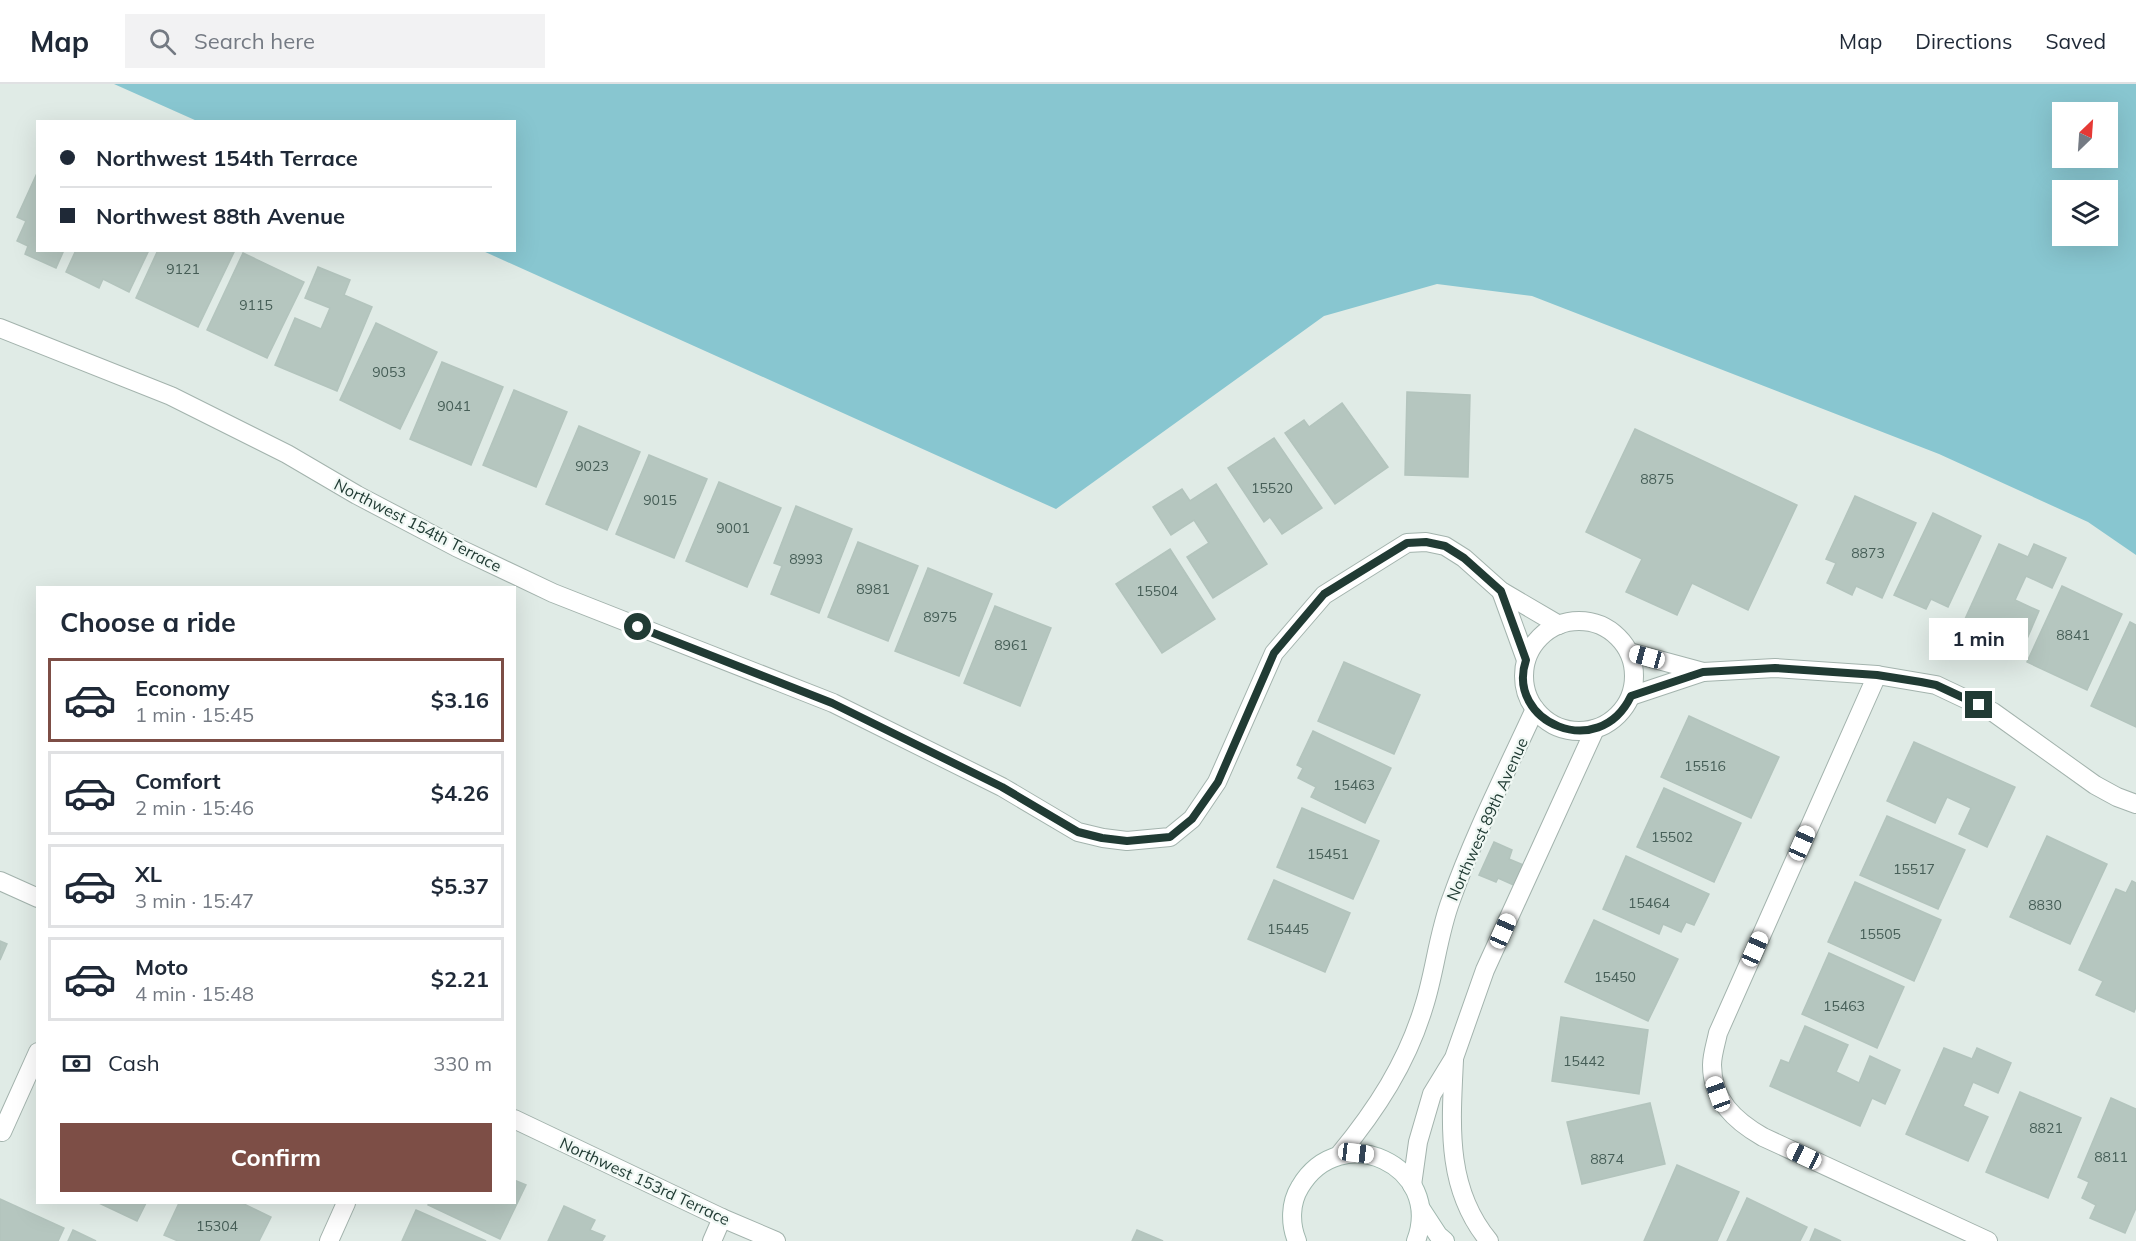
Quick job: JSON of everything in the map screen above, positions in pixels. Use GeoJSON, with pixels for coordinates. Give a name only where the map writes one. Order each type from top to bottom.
{"type":"FeatureCollection","features":[{"type":"Feature","properties":{"kind":"street","name":"Northwest 154th Terrace"},"geometry":{"type":"LineString","coordinates":[[0,328],[171,396],[287,454],[357,495],[456,547],[553,593],[832,703],[1002,787],[1078,832],[1102,838],[1127,841],[1170,837],[1192,819],[1218,782],[1274,653],[1324,594],[1407,543],[1426,542],[1445,546],[1464,558],[1501,591]]}},
{"type":"Feature","properties":{"kind":"street"},"geometry":{"type":"LineString","coordinates":[[1501,591],[1559,625]]}},
{"type":"Feature","properties":{"kind":"street"},"geometry":{"type":"LineString","coordinates":[[1501,591],[1526,660]]}},
{"type":"Feature","properties":{"kind":"street"},"geometry":{"type":"LineString","coordinates":[[1585,620],[1602,625],[1618,636],[1629,652],[1634,670],[1631,696],[1625,707],[1612,721],[1595,729],[1576,731],[1557,727],[1541,717],[1529,701],[1524,685],[1523,668],[1528,651],[1538,637],[1552,627],[1568,621],[1585,620]]}},
{"type":"Feature","properties":{"kind":"street"},"geometry":{"type":"LineString","coordinates":[[1629,652],[1703,672]]}},
{"type":"Feature","properties":{"kind":"street"},"geometry":{"type":"LineString","coordinates":[[1631,696],[1703,672],[1775,668],[1877,675],[1936,685],[1994,712],[2095,785],[2136,804]]}},
{"type":"Feature","properties":{"kind":"street"},"geometry":{"type":"LineString","coordinates":[[1877,675],[1718,1033],[1711,1063],[1713,1081],[1728,1111],[1745,1127],[1988,1241]]}},
{"type":"Feature","properties":{"kind":"street","name":"Northwest 89th Avenue"},"geometry":{"type":"LineString","coordinates":[[1339,1155],[1388,1089],[1412,1043],[1425,1006],[1450,903],[1476,837],[1535,709]]}},
{"type":"Feature","properties":{"kind":"street"},"geometry":{"type":"LineString","coordinates":[[1412,1185],[1418,1142],[1432,1094],[1454,1059],[1485,970],[1595,729]]}},
{"type":"Feature","properties":{"kind":"street"},"geometry":{"type":"LineString","coordinates":[[0,881],[36,897]]}},
{"type":"Feature","properties":{"kind":"street"},"geometry":{"type":"LineString","coordinates":[[2,1132],[36,1056]]}},
{"type":"Feature","properties":{"kind":"street"},"geometry":{"type":"LineString","coordinates":[[1454,1059],[1451,1138],[1456,1171],[1470,1210],[1489,1241]]}},
{"type":"Feature","properties":{"kind":"street","name":"Northwest 153rd Terrace"},"geometry":{"type":"LineString","coordinates":[[516,1120],[722,1218],[776,1241]]}},
{"type":"Feature","properties":{"kind":"street"},"geometry":{"type":"LineString","coordinates":[[1297,1241],[1292,1213],[1296,1193],[1306,1176],[1321,1163],[1339,1155],[1356,1153],[1373,1155],[1388,1161],[1402,1171],[1412,1185],[1421,1209],[1438,1235],[1445,1241]]}},
{"type":"Feature","properties":{"kind":"street"},"geometry":{"type":"LineString","coordinates":[[329,1241],[346,1204]]}},
{"type":"Feature","properties":{"kind":"street"},"geometry":{"type":"LineString","coordinates":[[1416,1241],[1420,1229],[1421,1209]]}},
{"type":"Feature","properties":{"kind":"street"},"geometry":{"type":"LineString","coordinates":[[712,1241],[722,1218]]}},
{"type":"Feature","properties":{"kind":"water"},"geometry":{"type":"Polygon","coordinates":[[[114,84],[2136,84],[2136,555],[2088,522],[1939,454],[1532,296],[1437,284],[1324,316],[1056,509],[485,252],[516,252],[516,120],[195,120],[114,84]]]}},
{"type":"Feature","properties":{"kind":"building"},"geometry":{"type":"Polygon","coordinates":[[[36,175],[36,252],[63,252],[56,268],[25,254],[28,246],[17,241],[26,221],[17,217],[36,175]]]}},
{"type":"Feature","properties":{"kind":"building"},"geometry":{"type":"Polygon","coordinates":[[[75,252],[148,252],[129,292],[103,279],[99,288],[66,272],[75,252]]]}},
{"type":"Feature","properties":{"kind":"building"},"geometry":{"type":"Polygon","coordinates":[[[157,252],[234,252],[198,327],[136,298],[157,252]]]}},
{"type":"Feature","properties":{"kind":"building"},"geometry":{"type":"Polygon","coordinates":[[[243,253],[304,282],[267,358],[207,330],[243,253]]]}},
{"type":"Feature","properties":{"kind":"building"},"geometry":{"type":"Polygon","coordinates":[[[318,267],[350,280],[344,295],[372,307],[337,391],[275,365],[295,318],[321,329],[330,308],[305,298],[318,267]]]}},
{"type":"Feature","properties":{"kind":"building"},"geometry":{"type":"Polygon","coordinates":[[[376,323],[437,352],[400,429],[340,400],[376,323]]]}},
{"type":"Feature","properties":{"kind":"building"},"geometry":{"type":"Polygon","coordinates":[[[442,362],[503,387],[471,465],[410,439],[442,362]]]}},
{"type":"Feature","properties":{"kind":"building"},"geometry":{"type":"Polygon","coordinates":[[[514,390],[567,412],[536,487],[483,465],[514,390]]]}},
{"type":"Feature","properties":{"kind":"building"},"geometry":{"type":"Polygon","coordinates":[[[1407,392],[1470,395],[1468,477],[1405,475],[1407,392]]]}},
{"type":"Feature","properties":{"kind":"building"},"geometry":{"type":"Polygon","coordinates":[[[1342,403],[1388,467],[1335,504],[1285,433],[1304,420],[1309,427],[1342,403]]]}},
{"type":"Feature","properties":{"kind":"building"},"geometry":{"type":"Polygon","coordinates":[[[579,426],[640,452],[607,530],[546,504],[579,426]]]}},
{"type":"Feature","properties":{"kind":"building"},"geometry":{"type":"Polygon","coordinates":[[[1635,429],[1797,505],[1748,610],[1692,583],[1677,615],[1626,592],[1642,559],[1586,532],[1635,429]]]}},
{"type":"Feature","properties":{"kind":"building"},"geometry":{"type":"Polygon","coordinates":[[[1274,438],[1322,508],[1282,534],[1270,517],[1264,522],[1228,468],[1274,438]]]}},
{"type":"Feature","properties":{"kind":"building"},"geometry":{"type":"Polygon","coordinates":[[[649,455],[707,479],[674,558],[616,534],[649,455]]]}},
{"type":"Feature","properties":{"kind":"building"},"geometry":{"type":"Polygon","coordinates":[[[719,482],[781,508],[747,587],[686,561],[719,482]]]}},
{"type":"Feature","properties":{"kind":"building"},"geometry":{"type":"Polygon","coordinates":[[[1216,484],[1267,564],[1213,598],[1187,557],[1209,543],[1194,520],[1171,535],[1153,507],[1182,489],[1190,501],[1216,484]]]}},
{"type":"Feature","properties":{"kind":"building"},"geometry":{"type":"Polygon","coordinates":[[[1855,496],[1916,523],[1882,598],[1856,586],[1852,595],[1827,583],[1836,563],[1826,559],[1855,496]]]}},
{"type":"Feature","properties":{"kind":"building"},"geometry":{"type":"Polygon","coordinates":[[[796,506],[852,529],[819,613],[771,594],[782,566],[774,563],[796,506]]]}},
{"type":"Feature","properties":{"kind":"building"},"geometry":{"type":"Polygon","coordinates":[[[1933,513],[1981,536],[1948,607],[1931,599],[1926,609],[1894,595],[1933,513]]]}},
{"type":"Feature","properties":{"kind":"building"},"geometry":{"type":"Polygon","coordinates":[[[858,542],[918,566],[888,641],[828,617],[858,542]]]}},
{"type":"Feature","properties":{"kind":"building"},"geometry":{"type":"Polygon","coordinates":[[[1999,544],[2028,557],[2034,544],[2066,558],[2052,588],[2026,576],[2015,600],[2039,611],[2020,655],[1961,628],[1999,544]]]}},
{"type":"Feature","properties":{"kind":"building"},"geometry":{"type":"Polygon","coordinates":[[[1170,549],[1215,619],[1162,653],[1116,584],[1170,549]]]}},
{"type":"Feature","properties":{"kind":"building"},"geometry":{"type":"Polygon","coordinates":[[[928,568],[992,594],[959,676],[895,651],[928,568]]]}},
{"type":"Feature","properties":{"kind":"building"},"geometry":{"type":"Polygon","coordinates":[[[2062,586],[2122,614],[2087,690],[2027,662],[2062,586]]]}},
{"type":"Feature","properties":{"kind":"building"},"geometry":{"type":"Polygon","coordinates":[[[995,606],[1051,628],[1020,706],[964,683],[995,606]]]}},
{"type":"Feature","properties":{"kind":"building"},"geometry":{"type":"Polygon","coordinates":[[[2130,622],[2136,625],[2136,727],[2091,706],[2130,622]]]}},
{"type":"Feature","properties":{"kind":"building"},"geometry":{"type":"Polygon","coordinates":[[[1344,662],[1420,695],[1394,754],[1318,721],[1344,662]]]}},
{"type":"Feature","properties":{"kind":"building"},"geometry":{"type":"Polygon","coordinates":[[[1689,716],[1779,757],[1751,818],[1661,777],[1689,716]]]}},
{"type":"Feature","properties":{"kind":"building"},"geometry":{"type":"Polygon","coordinates":[[[1313,731],[1391,768],[1365,823],[1311,797],[1316,787],[1298,778],[1303,768],[1297,765],[1313,731]]]}},
{"type":"Feature","properties":{"kind":"building"},"geometry":{"type":"Polygon","coordinates":[[[1914,742],[2015,787],[1987,847],[1959,834],[1971,808],[1947,797],[1935,823],[1887,801],[1914,742]]]}},
{"type":"Feature","properties":{"kind":"building"},"geometry":{"type":"Polygon","coordinates":[[[1664,788],[1741,823],[1714,882],[1637,847],[1664,788]]]}},
{"type":"Feature","properties":{"kind":"building"},"geometry":{"type":"Polygon","coordinates":[[[1302,808],[1379,841],[1353,899],[1277,867],[1302,808]]]}},
{"type":"Feature","properties":{"kind":"building"},"geometry":{"type":"Polygon","coordinates":[[[1887,816],[1965,850],[1938,909],[1860,875],[1887,816]]]}},
{"type":"Feature","properties":{"kind":"building"},"geometry":{"type":"Polygon","coordinates":[[[2047,836],[2107,864],[2070,944],[2010,917],[2047,836]]]}},
{"type":"Feature","properties":{"kind":"building"},"geometry":{"type":"Polygon","coordinates":[[[1494,842],[1512,850],[1509,859],[1528,867],[1518,887],[1498,878],[1496,882],[1479,875],[1494,842]]]}},
{"type":"Feature","properties":{"kind":"building"},"geometry":{"type":"Polygon","coordinates":[[[1626,856],[1709,894],[1694,925],[1686,922],[1681,932],[1663,924],[1659,934],[1603,909],[1626,856]]]}},
{"type":"Feature","properties":{"kind":"building"},"geometry":{"type":"Polygon","coordinates":[[[1274,880],[1350,913],[1325,972],[1248,939],[1274,880]]]}},
{"type":"Feature","properties":{"kind":"building"},"geometry":{"type":"Polygon","coordinates":[[[2132,881],[2136,883],[2136,1007],[2134,1012],[2096,995],[2103,981],[2079,970],[2116,889],[2126,893],[2132,881]]]}},
{"type":"Feature","properties":{"kind":"building"},"geometry":{"type":"Polygon","coordinates":[[[1855,882],[1941,920],[1914,981],[1828,942],[1855,882]]]}},
{"type":"Feature","properties":{"kind":"building"},"geometry":{"type":"Polygon","coordinates":[[[1594,920],[1678,959],[1648,1021],[1565,982],[1594,920]]]}},
{"type":"Feature","properties":{"kind":"building"},"geometry":{"type":"Polygon","coordinates":[[[0,941],[7,944],[0,960],[0,941]]]}},
{"type":"Feature","properties":{"kind":"building"},"geometry":{"type":"Polygon","coordinates":[[[1829,953],[1904,987],[1877,1048],[1802,1014],[1829,953]]]}},
{"type":"Feature","properties":{"kind":"building"},"geometry":{"type":"Polygon","coordinates":[[[1561,1017],[1648,1030],[1639,1094],[1552,1081],[1561,1017]]]}},
{"type":"Feature","properties":{"kind":"building"},"geometry":{"type":"Polygon","coordinates":[[[1805,1026],[1848,1045],[1836,1072],[1859,1083],[1870,1056],[1900,1070],[1885,1104],[1872,1098],[1860,1126],[1770,1086],[1781,1060],[1789,1063],[1805,1026]]]}},
{"type":"Feature","properties":{"kind":"building"},"geometry":{"type":"Polygon","coordinates":[[[1944,1048],[1972,1059],[1977,1048],[2011,1063],[1998,1093],[1973,1082],[1963,1106],[1988,1117],[1968,1161],[1906,1134],[1944,1048]]]}},
{"type":"Feature","properties":{"kind":"building"},"geometry":{"type":"Polygon","coordinates":[[[2020,1092],[2081,1118],[2048,1198],[1986,1172],[2020,1092]]]}},
{"type":"Feature","properties":{"kind":"building"},"geometry":{"type":"Polygon","coordinates":[[[2111,1098],[2136,1109],[2136,1208],[2125,1233],[2090,1218],[2096,1205],[2082,1198],[2089,1182],[2078,1177],[2111,1098]]]}},
{"type":"Feature","properties":{"kind":"building"},"geometry":{"type":"Polygon","coordinates":[[[1650,1103],[1665,1164],[1582,1184],[1567,1122],[1650,1103]]]}},
{"type":"Feature","properties":{"kind":"building"},"geometry":{"type":"Polygon","coordinates":[[[1677,1165],[1739,1192],[1717,1241],[1644,1241],[1677,1165]]]}},
{"type":"Feature","properties":{"kind":"building"},"geometry":{"type":"Polygon","coordinates":[[[516,1181],[526,1185],[500,1239],[428,1205],[516,1204],[516,1181]]]}},
{"type":"Feature","properties":{"kind":"building"},"geometry":{"type":"Polygon","coordinates":[[[1747,1198],[1807,1227],[1800,1241],[1727,1241],[1747,1198]]]}},
{"type":"Feature","properties":{"kind":"building"},"geometry":{"type":"Polygon","coordinates":[[[0,1199],[64,1228],[58,1241],[0,1241],[0,1199]]]}},
{"type":"Feature","properties":{"kind":"building"},"geometry":{"type":"Polygon","coordinates":[[[101,1204],[146,1204],[137,1221],[101,1204]]]}},
{"type":"Feature","properties":{"kind":"building"},"geometry":{"type":"Polygon","coordinates":[[[179,1204],[244,1204],[271,1217],[259,1241],[178,1241],[164,1235],[179,1204]]]}},
{"type":"Feature","properties":{"kind":"building"},"geometry":{"type":"Polygon","coordinates":[[[564,1206],[595,1220],[590,1230],[605,1236],[602,1241],[548,1241],[564,1206]]]}},
{"type":"Feature","properties":{"kind":"building"},"geometry":{"type":"Polygon","coordinates":[[[416,1210],[486,1241],[402,1241],[416,1210]]]}},
{"type":"Feature","properties":{"kind":"building"},"geometry":{"type":"Polygon","coordinates":[[[1815,1229],[1841,1241],[1810,1241],[1815,1229]]]}},
{"type":"Feature","properties":{"kind":"building"},"geometry":{"type":"Polygon","coordinates":[[[73,1230],[96,1241],[68,1241],[73,1230]]]}},
{"type":"Feature","properties":{"kind":"building"},"geometry":{"type":"Polygon","coordinates":[[[1137,1230],[1163,1241],[1132,1241],[1137,1230]]]}},
{"type":"Feature","properties":{"kind":"route"},"geometry":{"type":"LineString","coordinates":[[638,627],[832,703],[1002,787],[1078,832],[1127,841],[1170,837],[1192,819],[1218,782],[1274,653],[1324,594],[1407,543],[1426,542],[1445,546],[1464,558],[1501,591],[1526,660],[1523,668],[1524,685],[1529,701],[1541,717],[1557,727],[1576,731],[1595,729],[1612,721],[1625,707],[1631,696],[1703,672],[1775,668],[1877,675],[1936,685],[1979,705]]}}]}
